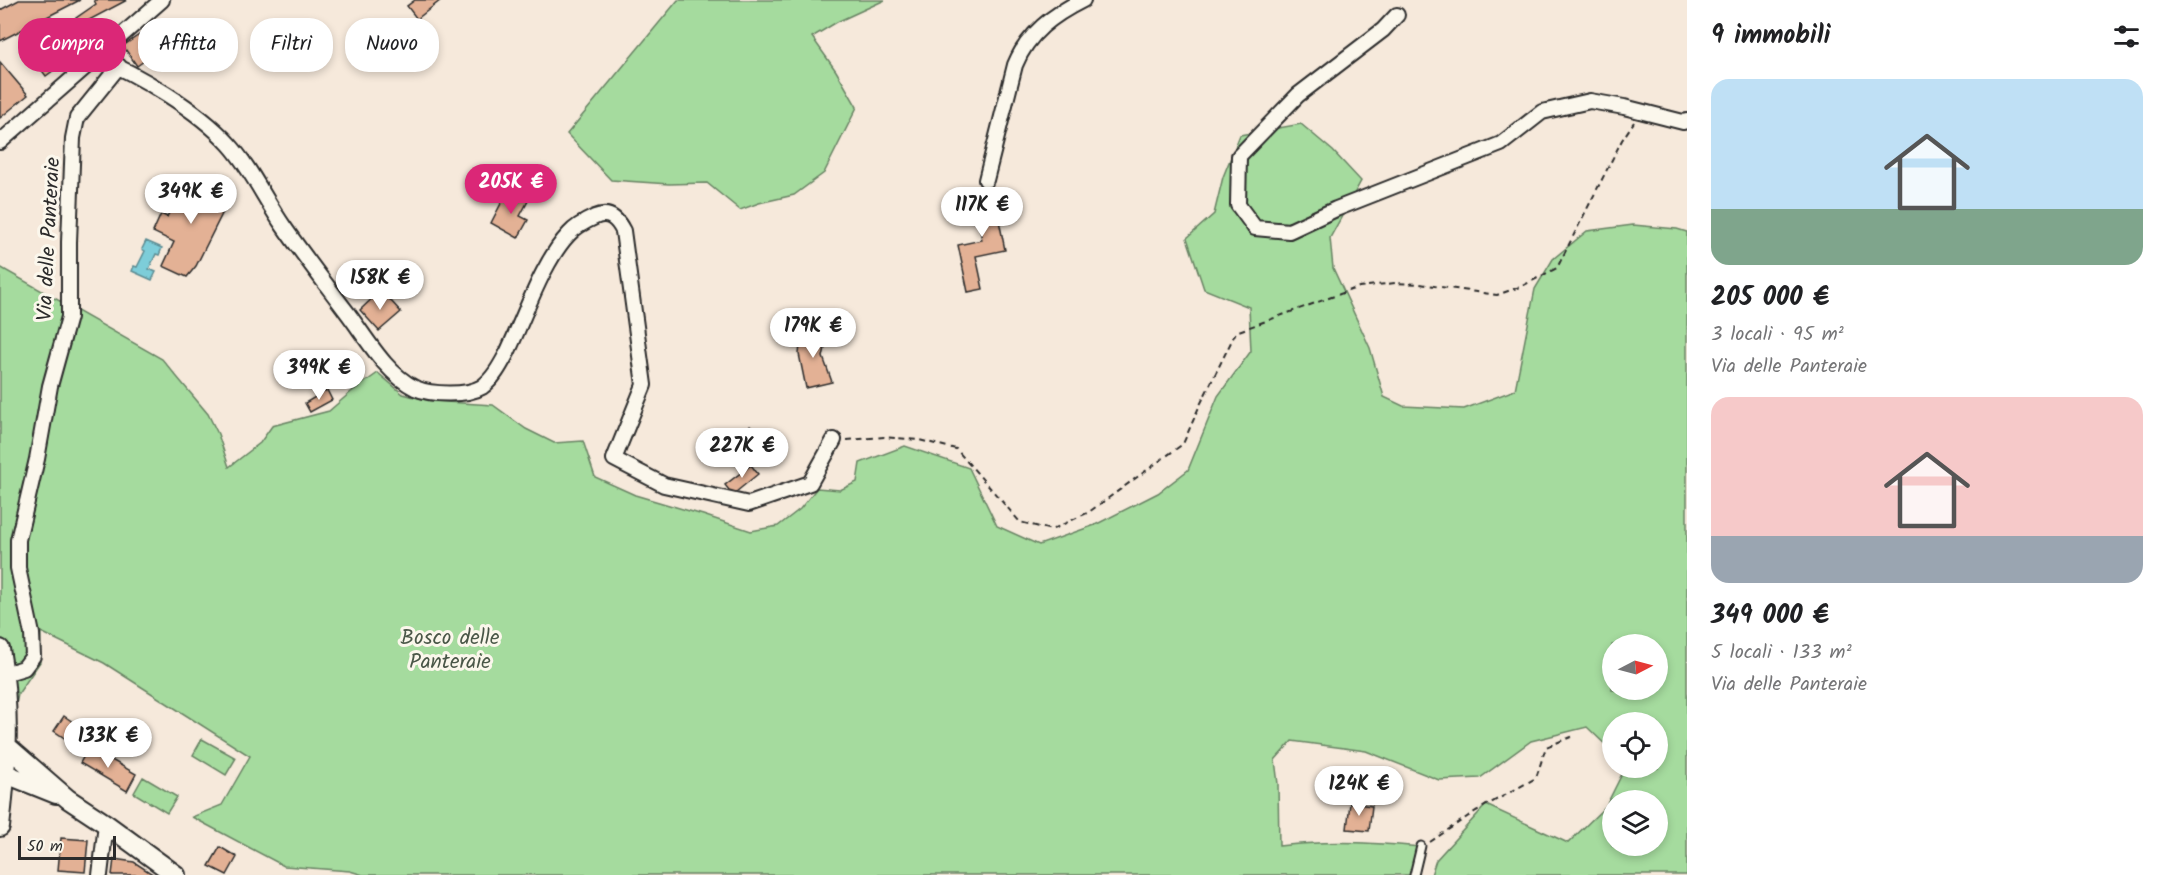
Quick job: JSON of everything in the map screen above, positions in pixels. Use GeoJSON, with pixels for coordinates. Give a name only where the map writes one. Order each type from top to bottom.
{"type":"FeatureCollection","features":[{"type":"Feature","properties":{"kind":"main road"},"geometry":{"type":"LineString","coordinates":[[0,649],[4,674],[6,774],[0,827]]}},
{"type":"Feature","properties":{"kind":"main road"},"geometry":{"type":"LineString","coordinates":[[4,742],[68,799],[176,875]]}},
{"type":"Feature","properties":{"kind":"main road"},"geometry":{"type":"LineString","coordinates":[[6,774],[68,799]]}},
{"type":"Feature","properties":{"kind":"street"},"geometry":{"type":"LineString","coordinates":[[126,31],[162,0]]}},
{"type":"Feature","properties":{"kind":"street"},"geometry":{"type":"LineString","coordinates":[[986,180],[1015,64],[1020,53],[1043,24],[1056,14],[1083,0]]}},
{"type":"Feature","properties":{"kind":"street"},"geometry":{"type":"LineString","coordinates":[[1397,15],[1383,30],[1298,95],[1239,156],[1238,205],[1255,228],[1289,231],[1336,209],[1501,144],[1542,112],[1590,102],[1687,121]]}},
{"type":"Feature","properties":{"kind":"street"},"geometry":{"type":"LineString","coordinates":[[126,71],[193,114],[229,144],[284,227],[369,343],[401,380],[418,389],[466,393],[481,388],[493,377],[506,356],[553,255],[569,233],[585,221],[601,214],[610,215],[618,220],[623,231],[644,385],[614,459],[664,484],[749,504],[810,483],[834,440]]}},
{"type":"Feature","properties":{"kind":"street"},"geometry":{"type":"LineString","coordinates":[[0,142],[79,72]]}},
{"type":"Feature","properties":{"kind":"street","name":"Via delle Panteraie"},"geometry":{"type":"LineString","coordinates":[[4,674],[24,668],[33,656],[32,634],[17,559],[19,531],[38,459],[50,386],[69,316],[73,138],[77,118],[114,72]]}},
{"type":"Feature","properties":{"kind":"street"},"geometry":{"type":"LineString","coordinates":[[100,875],[106,824]]}},
{"type":"Feature","properties":{"kind":"lane"},"geometry":{"type":"LineString","coordinates":[[1414,875],[1421,846]]}},
{"type":"Feature","properties":{"kind":"path"},"geometry":{"type":"LineString","coordinates":[[834,440],[858,441],[884,437],[919,440],[956,449],[1020,522],[1051,530],[1089,512],[1183,444],[1236,332],[1359,287],[1395,283],[1420,284],[1497,294],[1522,286],[1557,268],[1622,140],[1640,112]]}},
{"type":"Feature","properties":{"kind":"path"},"geometry":{"type":"LineString","coordinates":[[1421,846],[1536,777],[1546,747],[1576,735]]}},
{"type":"Feature","properties":{"kind":"green space"},"geometry":{"type":"Polygon","coordinates":[[[678,0],[885,0],[837,22],[812,37],[836,71],[857,107],[824,173],[794,195],[740,210],[707,183],[669,184],[611,180],[567,134],[678,0]]]}},
{"type":"Feature","properties":{"kind":"green space","name":"Bosco delle Panteraie"},"geometry":{"type":"Polygon","coordinates":[[[1301,124],[1333,151],[1361,181],[1330,238],[1333,268],[1370,348],[1384,397],[1403,406],[1464,409],[1515,390],[1535,289],[1553,259],[1587,231],[1633,225],[1687,232],[1687,875],[1431,875],[1436,860],[1486,805],[1568,843],[1602,810],[1602,856],[1668,856],[1668,790],[1614,790],[1620,778],[1668,778],[1668,712],[1602,712],[1602,741],[1587,727],[1531,741],[1480,778],[1439,780],[1366,751],[1292,741],[1275,760],[1278,784],[1279,846],[1349,842],[1420,847],[1410,875],[363,875],[350,871],[284,866],[192,817],[222,805],[250,756],[104,663],[41,632],[40,662],[18,694],[12,727],[0,710],[0,267],[162,359],[208,414],[218,434],[229,467],[260,443],[272,426],[329,411],[378,373],[403,394],[430,401],[493,405],[526,429],[554,443],[583,441],[595,477],[635,495],[751,531],[778,526],[800,509],[817,488],[840,490],[857,482],[860,463],[905,446],[969,468],[997,526],[1039,545],[1095,525],[1158,493],[1188,470],[1218,396],[1251,351],[1249,307],[1204,289],[1187,238],[1214,214],[1223,177],[1240,135],[1301,124]]]}},
{"type":"Feature","properties":{"kind":"green space"},"geometry":{"type":"Polygon","coordinates":[[[202,739],[236,758],[226,775],[193,755],[202,739]]]}},
{"type":"Feature","properties":{"kind":"green space"},"geometry":{"type":"Polygon","coordinates":[[[143,777],[177,797],[167,813],[134,793],[143,777]]]}},
{"type":"Feature","properties":{"kind":"water"},"geometry":{"type":"Polygon","coordinates":[[[146,241],[162,248],[159,255],[156,254],[149,269],[156,272],[152,280],[132,271],[134,266],[137,267],[145,251],[142,249],[146,241]]]}},
{"type":"Feature","properties":{"kind":"building"},"geometry":{"type":"Polygon","coordinates":[[[19,0],[80,0],[45,18],[18,18],[18,32],[0,41],[0,10],[19,0]]]}},
{"type":"Feature","properties":{"kind":"building"},"geometry":{"type":"Polygon","coordinates":[[[94,0],[127,0],[93,18],[76,18],[96,4],[94,0]]]}},
{"type":"Feature","properties":{"kind":"building"},"geometry":{"type":"Polygon","coordinates":[[[415,0],[441,0],[418,18],[407,6],[415,0]]]}},
{"type":"Feature","properties":{"kind":"building"},"geometry":{"type":"Polygon","coordinates":[[[138,36],[137,66],[126,50],[126,44],[138,36]]]}},
{"type":"Feature","properties":{"kind":"building"},"geometry":{"type":"Polygon","coordinates":[[[0,62],[28,95],[0,118],[0,62]]]}},
{"type":"Feature","properties":{"kind":"building"},"geometry":{"type":"Polygon","coordinates":[[[192,180],[230,198],[196,266],[187,277],[163,266],[174,242],[153,232],[161,214],[167,217],[182,185],[188,187],[192,180]]]}},
{"type":"Feature","properties":{"kind":"building"},"geometry":{"type":"Polygon","coordinates":[[[992,186],[1005,250],[976,256],[983,289],[968,292],[958,245],[982,240],[972,190],[988,189],[992,186]]]}},
{"type":"Feature","properties":{"kind":"building"},"geometry":{"type":"Polygon","coordinates":[[[508,190],[528,201],[520,216],[528,220],[518,238],[491,223],[508,190]]]}},
{"type":"Feature","properties":{"kind":"building"},"geometry":{"type":"Polygon","coordinates":[[[381,290],[401,312],[379,331],[360,310],[381,290]]]}},
{"type":"Feature","properties":{"kind":"building"},"geometry":{"type":"Polygon","coordinates":[[[802,328],[817,330],[815,339],[826,343],[823,357],[832,382],[806,388],[799,354],[802,328]]]}},
{"type":"Feature","properties":{"kind":"building"},"geometry":{"type":"Polygon","coordinates":[[[327,390],[332,400],[310,412],[305,403],[327,390]]]}},
{"type":"Feature","properties":{"kind":"building"},"geometry":{"type":"Polygon","coordinates":[[[750,426],[769,446],[753,462],[733,441],[750,426]]]}},
{"type":"Feature","properties":{"kind":"building"},"geometry":{"type":"Polygon","coordinates":[[[751,465],[758,474],[736,492],[729,490],[725,485],[751,465]]]}},
{"type":"Feature","properties":{"kind":"building"},"geometry":{"type":"Polygon","coordinates":[[[64,716],[76,724],[66,739],[54,731],[64,716]]]}},
{"type":"Feature","properties":{"kind":"building"},"geometry":{"type":"Polygon","coordinates":[[[89,747],[136,774],[127,791],[80,763],[89,747]]]}},
{"type":"Feature","properties":{"kind":"building"},"geometry":{"type":"Polygon","coordinates":[[[1350,803],[1372,806],[1369,831],[1347,829],[1350,803]]]}},
{"type":"Feature","properties":{"kind":"building"},"geometry":{"type":"Polygon","coordinates":[[[61,838],[88,840],[85,872],[58,870],[61,838]]]}},
{"type":"Feature","properties":{"kind":"building"},"geometry":{"type":"Polygon","coordinates":[[[220,847],[237,857],[227,875],[209,866],[220,847]]]}},
{"type":"Feature","properties":{"kind":"building"},"geometry":{"type":"Polygon","coordinates":[[[114,859],[134,862],[154,875],[112,875],[114,859]]]}}]}
